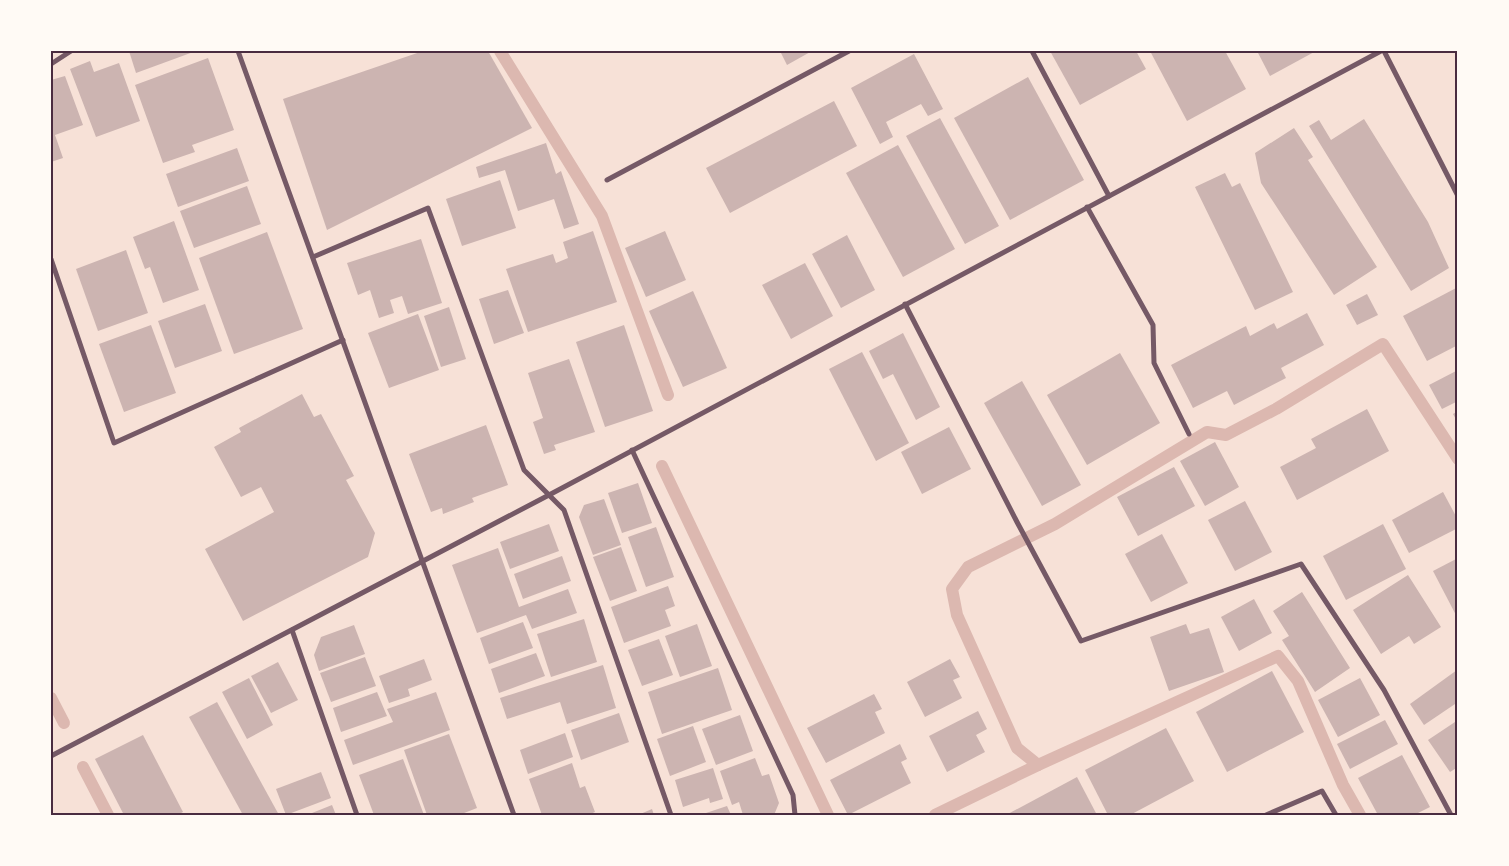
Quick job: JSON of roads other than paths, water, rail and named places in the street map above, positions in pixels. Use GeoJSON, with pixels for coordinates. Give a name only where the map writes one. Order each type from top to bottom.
{"type":"FeatureCollection","features":[{"type":"Feature","properties":{"kind":"street"},"geometry":{"type":"LineString","coordinates":[[51,64],[71,51]]}},
{"type":"Feature","properties":{"kind":"street"},"geometry":{"type":"LineString","coordinates":[[238,51],[514,815]]}},
{"type":"Feature","properties":{"kind":"street"},"geometry":{"type":"LineString","coordinates":[[607,180],[849,51]]}},
{"type":"Feature","properties":{"kind":"street"},"geometry":{"type":"LineString","coordinates":[[1032,51],[1109,196]]}},
{"type":"Feature","properties":{"kind":"street"},"geometry":{"type":"LineString","coordinates":[[51,756],[549,495],[1383,51],[1458,196]]}},
{"type":"Feature","properties":{"kind":"street"},"geometry":{"type":"LineString","coordinates":[[1087,207],[1154,325],[1154,363],[1188,434]]}},
{"type":"Feature","properties":{"kind":"street"},"geometry":{"type":"LineString","coordinates":[[313,257],[428,208],[524,470],[564,510],[671,815]]}},
{"type":"Feature","properties":{"kind":"street"},"geometry":{"type":"LineString","coordinates":[[51,259],[114,442],[343,340]]}},
{"type":"Feature","properties":{"kind":"street"},"geometry":{"type":"LineString","coordinates":[[905,304],[1031,549],[1081,641],[1301,564],[1384,690],[1451,815]]}},
{"type":"Feature","properties":{"kind":"street"},"geometry":{"type":"LineString","coordinates":[[632,450],[794,795],[795,815]]}},
{"type":"Feature","properties":{"kind":"street"},"geometry":{"type":"LineString","coordinates":[[292,630],[357,815]]}},
{"type":"Feature","properties":{"kind":"street"},"geometry":{"type":"LineString","coordinates":[[1266,815],[1322,791],[1336,815]]}},
{"type":"Feature","properties":{"kind":"waterway"},"geometry":{"type":"LineString","coordinates":[[500,51],[602,216],[668,395]]}},
{"type":"Feature","properties":{"kind":"waterway"},"geometry":{"type":"LineString","coordinates":[[935,815],[1038,765],[1017,748],[957,615],[952,589],[968,567],[1055,524],[1207,432],[1226,435],[1276,409],[1383,344],[1458,459]]}},
{"type":"Feature","properties":{"kind":"waterway"},"geometry":{"type":"LineString","coordinates":[[662,466],[828,815]]}},
{"type":"Feature","properties":{"kind":"waterway"},"geometry":{"type":"LineString","coordinates":[[1038,765],[1278,656],[1298,681],[1343,785],[1360,815]]}},
{"type":"Feature","properties":{"kind":"waterway"},"geometry":{"type":"LineString","coordinates":[[51,698],[64,723]]}},
{"type":"Feature","properties":{"kind":"waterway"},"geometry":{"type":"LineString","coordinates":[[83,767],[108,815]]}}]}
